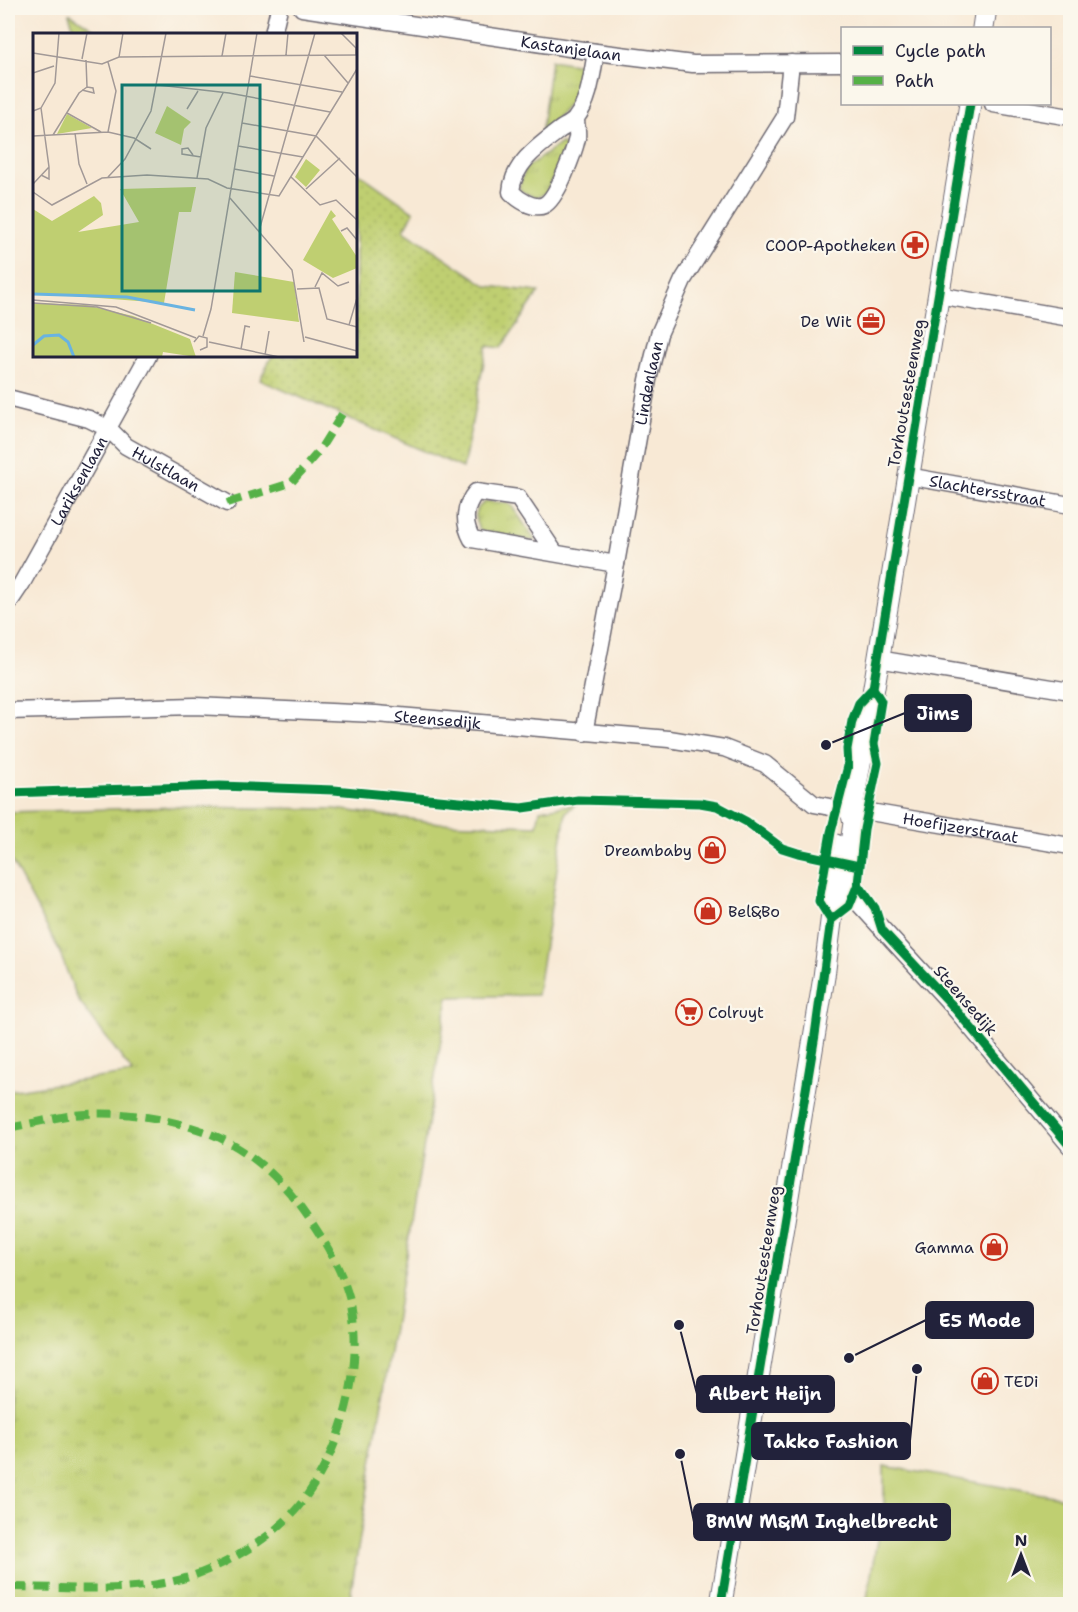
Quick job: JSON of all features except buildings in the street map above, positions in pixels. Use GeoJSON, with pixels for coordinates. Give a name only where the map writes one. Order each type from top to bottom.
{"type":"FeatureCollection","features":[{"type":"Feature","properties":{"kind":"main road"},"geometry":{"type":"LineString","coordinates":[[983,27],[986,8]]}},
{"type":"Feature","properties":{"kind":"main road","name":"Torhoutsesteenweg"},"geometry":{"type":"LineString","coordinates":[[721,1605],[813,1045],[836,891],[841,824],[851,811],[970,105]]}},
{"type":"Feature","properties":{"kind":"street"},"geometry":{"type":"LineString","coordinates":[[273,33],[279,8]]}},
{"type":"Feature","properties":{"kind":"street","name":"Kastanjelaan"},"geometry":{"type":"LineString","coordinates":[[302,8],[596,52],[693,64],[841,63]]}},
{"type":"Feature","properties":{"kind":"street"},"geometry":{"type":"LineString","coordinates":[[576,119],[577,135],[571,157],[551,200],[543,206],[532,206],[518,198],[511,192],[519,167],[536,148],[576,119],[587,96],[596,52]]}},
{"type":"Feature","properties":{"kind":"street","name":"Lindenlaan"},"geometry":{"type":"LineString","coordinates":[[584,733],[648,380],[659,334],[683,280],[784,117],[791,63]]}},
{"type":"Feature","properties":{"kind":"street"},"geometry":{"type":"LineString","coordinates":[[999,105],[1071,117]]}},
{"type":"Feature","properties":{"kind":"street"},"geometry":{"type":"LineString","coordinates":[[938,295],[1071,318]]}},
{"type":"Feature","properties":{"kind":"street","name":"Lariksenlaan"},"geometry":{"type":"LineString","coordinates":[[8,604],[109,429],[147,357]]}},
{"type":"Feature","properties":{"kind":"street","name":"Hulstlaan"},"geometry":{"type":"LineString","coordinates":[[8,398],[89,419],[109,429],[126,446],[227,503]]}},
{"type":"Feature","properties":{"kind":"street","name":"Slachtersstraat"},"geometry":{"type":"LineString","coordinates":[[907,476],[1071,505]]}},
{"type":"Feature","properties":{"kind":"street"},"geometry":{"type":"LineString","coordinates":[[555,553],[518,498],[476,492],[468,502],[466,527],[472,539],[616,564]]}},
{"type":"Feature","properties":{"kind":"street"},"geometry":{"type":"LineString","coordinates":[[878,659],[1071,692]]}},
{"type":"Feature","properties":{"kind":"street"},"geometry":{"type":"LineString","coordinates":[[8,697],[13,711]]}},
{"type":"Feature","properties":{"kind":"street","name":"Steensedijk"},"geometry":{"type":"LineString","coordinates":[[13,711],[195,706],[376,714],[669,739],[723,747],[765,764],[814,804],[851,811]]}},
{"type":"Feature","properties":{"kind":"street","name":"Hoefijzerstraat"},"geometry":{"type":"LineString","coordinates":[[851,811],[870,812],[1071,846]]}},
{"type":"Feature","properties":{"kind":"street","name":"Steensedijk"},"geometry":{"type":"LineString","coordinates":[[836,891],[853,897],[951,1004],[1070,1146]]}},
{"type":"Feature","properties":{"kind":"green space"},"geometry":{"type":"Polygon","coordinates":[[[69,14],[100,33],[76,33],[69,14]]]}},
{"type":"Feature","properties":{"kind":"green space"},"geometry":{"type":"Polygon","coordinates":[[[551,60],[581,65],[580,78],[573,97],[541,135],[551,60]]]}},
{"type":"Feature","properties":{"kind":"green space"},"geometry":{"type":"Polygon","coordinates":[[[561,143],[565,146],[565,150],[546,193],[536,198],[521,191],[519,187],[525,169],[561,143]]]}},
{"type":"Feature","properties":{"kind":"green space"},"geometry":{"type":"Polygon","coordinates":[[[357,172],[414,212],[404,230],[487,286],[539,292],[501,348],[487,346],[463,468],[260,380],[272,357],[357,357],[357,172]]]}},
{"type":"Feature","properties":{"kind":"green space"},"geometry":{"type":"Polygon","coordinates":[[[487,501],[507,503],[512,506],[535,540],[484,532],[480,529],[476,521],[477,512],[479,507],[487,501]]]}},
{"type":"Feature","properties":{"kind":"green space"},"geometry":{"type":"Polygon","coordinates":[[[576,804],[566,812],[537,995],[448,997],[349,1604],[8,1604],[8,1091],[133,1073],[78,1000],[58,948],[8,854],[8,812],[181,807],[335,809],[440,823],[537,826],[540,810],[576,804]]]}},
{"type":"Feature","properties":{"kind":"green space"},"geometry":{"type":"Polygon","coordinates":[[[884,1466],[1070,1499],[1070,1604],[866,1604],[880,1523],[884,1514],[884,1466]]]}},
{"type":"Feature","properties":{"kind":"marked path"},"geometry":{"type":"LineString","coordinates":[[227,503],[291,483],[319,451],[342,414]]}},
{"type":"Feature","properties":{"kind":"marked path"},"geometry":{"type":"LineString","coordinates":[[8,1128],[74,1115],[123,1114],[172,1122],[203,1131],[234,1145],[274,1176],[313,1224],[344,1281],[351,1305],[354,1330],[354,1356],[346,1408],[328,1459],[302,1502],[267,1536],[224,1563],[173,1581],[126,1588],[8,1587]]}},
{"type":"Feature","properties":{"kind":"cycle path"},"geometry":{"type":"LineString","coordinates":[[873,688],[970,105]]}},
{"type":"Feature","properties":{"kind":"cycle path"},"geometry":{"type":"LineString","coordinates":[[831,920],[849,906],[858,884],[864,829],[878,763],[874,744],[881,701],[873,688]]}},
{"type":"Feature","properties":{"kind":"cycle path"},"geometry":{"type":"LineString","coordinates":[[831,920],[819,901],[831,832],[848,766],[847,749],[852,721],[859,703],[873,688]]}},
{"type":"Feature","properties":{"kind":"cycle path"},"geometry":{"type":"LineString","coordinates":[[8,793],[220,786],[334,790],[522,808],[578,800],[700,803],[717,806],[747,822],[782,848],[859,866]]}},
{"type":"Feature","properties":{"kind":"cycle path"},"geometry":{"type":"LineString","coordinates":[[858,884],[875,908],[882,930],[951,1004],[1070,1146]]}},
{"type":"Feature","properties":{"kind":"cycle path"},"geometry":{"type":"LineString","coordinates":[[721,1604],[815,1035],[831,920]]}},
{"type":"Feature","properties":{"kind":"place","name":"COOP-Apotheken"},"geometry":{"type":"Point","coordinates":[915,245]}},
{"type":"Feature","properties":{"kind":"place","name":"De Wit"},"geometry":{"type":"Point","coordinates":[871,321]}},
{"type":"Feature","properties":{"kind":"place","name":"Jims"},"geometry":{"type":"Point","coordinates":[826,745]}},
{"type":"Feature","properties":{"kind":"place","name":"Dreambaby"},"geometry":{"type":"Point","coordinates":[712,850]}},
{"type":"Feature","properties":{"kind":"place","name":"Bel&Bo"},"geometry":{"type":"Point","coordinates":[708,911]}},
{"type":"Feature","properties":{"kind":"place","name":"Colruyt"},"geometry":{"type":"Point","coordinates":[689,1012]}},
{"type":"Feature","properties":{"kind":"place","name":"Gamma"},"geometry":{"type":"Point","coordinates":[994,1247]}},
{"type":"Feature","properties":{"kind":"place","name":"Albert Heijn"},"geometry":{"type":"Point","coordinates":[679,1325]}},
{"type":"Feature","properties":{"kind":"place","name":"E5 Mode"},"geometry":{"type":"Point","coordinates":[849,1358]}},
{"type":"Feature","properties":{"kind":"place","name":"Takko Fashion"},"geometry":{"type":"Point","coordinates":[917,1369]}},
{"type":"Feature","properties":{"kind":"place","name":"TEDi"},"geometry":{"type":"Point","coordinates":[985,1381]}},
{"type":"Feature","properties":{"kind":"place","name":"BMW M&M Inghelbrecht"},"geometry":{"type":"Point","coordinates":[680,1454]}}]}
